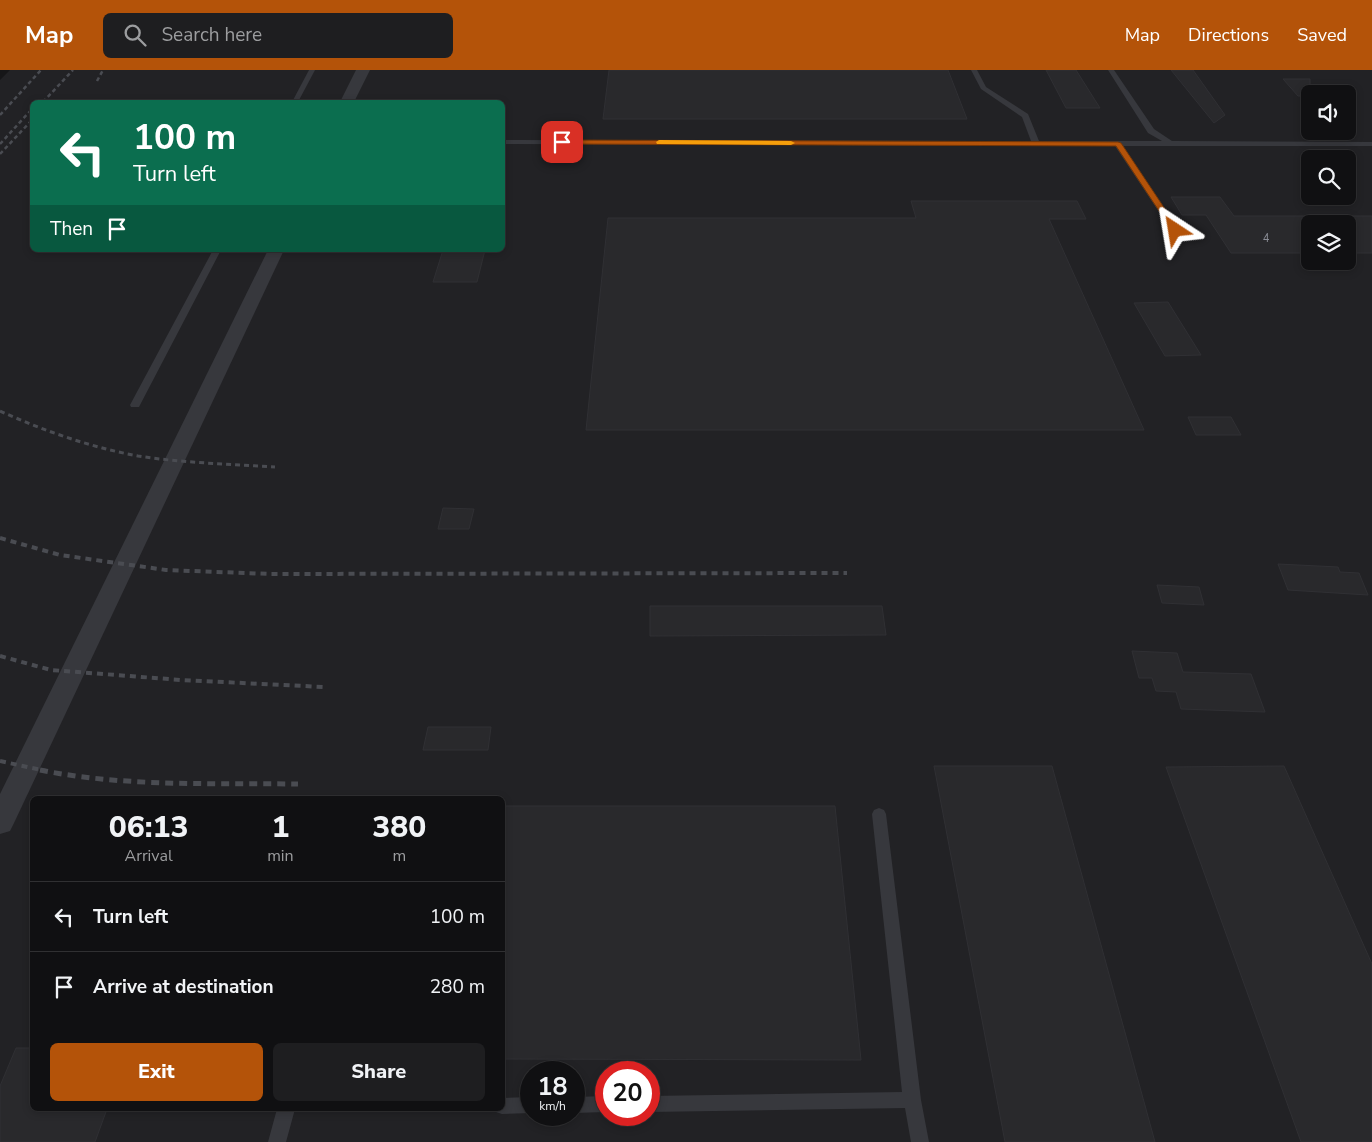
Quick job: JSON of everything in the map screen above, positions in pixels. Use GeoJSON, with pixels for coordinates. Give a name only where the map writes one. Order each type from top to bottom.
{"type":"FeatureCollection","features":[{"type":"Feature","properties":{"kind":"street"},"geometry":{"type":"LineString","coordinates":[[348,100],[363,70]]}},
{"type":"Feature","properties":{"kind":"street"},"geometry":{"type":"LineString","coordinates":[[0,823],[275,252]]}},
{"type":"Feature","properties":{"kind":"lane"},"geometry":{"type":"LineString","coordinates":[[296,100],[312,70]]}},
{"type":"Feature","properties":{"kind":"lane"},"geometry":{"type":"LineString","coordinates":[[974,70],[983,88],[1025,116],[1036,144]]}},
{"type":"Feature","properties":{"kind":"lane"},"geometry":{"type":"LineString","coordinates":[[1111,70],[1151,131],[1171,144]]}},
{"type":"Feature","properties":{"kind":"lane"},"geometry":{"type":"LineString","coordinates":[[505,142],[1372,144]]}},
{"type":"Feature","properties":{"kind":"lane"},"geometry":{"type":"LineString","coordinates":[[1118,144],[1175,230]]}},
{"type":"Feature","properties":{"kind":"lane"},"geometry":{"type":"LineString","coordinates":[[135,405],[217,252]]}},
{"type":"Feature","properties":{"kind":"lane"},"geometry":{"type":"LineString","coordinates":[[879,814],[912,1100],[920,1142]]}},
{"type":"Feature","properties":{"kind":"lane"},"geometry":{"type":"LineString","coordinates":[[660,1104],[912,1100]]}},
{"type":"Feature","properties":{"kind":"lane"},"geometry":{"type":"LineString","coordinates":[[505,1106],[520,1105]]}},
{"type":"Feature","properties":{"kind":"lane"},"geometry":{"type":"LineString","coordinates":[[277,1142],[285,1111]]}},
{"type":"Feature","properties":{"kind":"shaded area"},"geometry":{"type":"Polygon","coordinates":[[[10,70],[1372,70],[1372,1142],[0,1142],[0,80],[10,70]]]}},
{"type":"Feature","properties":{"kind":"building"},"geometry":{"type":"Polygon","coordinates":[[[609,70],[948,70],[967,119],[603,119],[609,70]]]}},
{"type":"Feature","properties":{"kind":"building"},"geometry":{"type":"Polygon","coordinates":[[[1046,70],[1076,70],[1100,108],[1066,108],[1046,70]]]}},
{"type":"Feature","properties":{"kind":"building"},"geometry":{"type":"Polygon","coordinates":[[[1171,70],[1193,70],[1225,115],[1214,123],[1171,70]]]}},
{"type":"Feature","properties":{"kind":"building"},"geometry":{"type":"Polygon","coordinates":[[[1283,79],[1310,79],[1310,85],[1301,85],[1301,96],[1298,96],[1283,79]]]}},
{"type":"Feature","properties":{"kind":"building"},"geometry":{"type":"Polygon","coordinates":[[[1171,197],[1220,197],[1234,216],[1301,216],[1301,253],[1231,253],[1206,215],[1182,215],[1171,197]]]}},
{"type":"Feature","properties":{"kind":"building"},"geometry":{"type":"Polygon","coordinates":[[[911,201],[1077,201],[1086,219],[1049,219],[1144,430],[586,430],[608,218],[916,218],[911,201]]]}},
{"type":"Feature","properties":{"kind":"building"},"geometry":{"type":"Polygon","coordinates":[[[1356,216],[1372,216],[1372,253],[1356,253],[1356,216]]]}},
{"type":"Feature","properties":{"kind":"building"},"geometry":{"type":"Polygon","coordinates":[[[442,252],[484,252],[477,282],[433,282],[442,252]]]}},
{"type":"Feature","properties":{"kind":"building"},"geometry":{"type":"Polygon","coordinates":[[[1168,302],[1201,355],[1165,356],[1134,303],[1168,302]]]}},
{"type":"Feature","properties":{"kind":"building"},"geometry":{"type":"Polygon","coordinates":[[[1188,417],[1231,417],[1241,435],[1196,435],[1188,417]]]}},
{"type":"Feature","properties":{"kind":"building"},"geometry":{"type":"Polygon","coordinates":[[[443,508],[474,509],[469,529],[438,529],[443,508]]]}},
{"type":"Feature","properties":{"kind":"building"},"geometry":{"type":"Polygon","coordinates":[[[1278,564],[1338,567],[1340,572],[1359,573],[1368,595],[1288,590],[1278,564]]]}},
{"type":"Feature","properties":{"kind":"building"},"geometry":{"type":"Polygon","coordinates":[[[1157,585],[1199,587],[1204,605],[1162,603],[1157,585]]]}},
{"type":"Feature","properties":{"kind":"building"},"geometry":{"type":"Polygon","coordinates":[[[650,606],[882,606],[886,635],[650,636],[650,606]]]}},
{"type":"Feature","properties":{"kind":"building"},"geometry":{"type":"Polygon","coordinates":[[[1132,651],[1177,653],[1183,672],[1251,674],[1265,712],[1181,709],[1176,692],[1156,691],[1152,678],[1139,678],[1132,651]]]}},
{"type":"Feature","properties":{"kind":"building"},"geometry":{"type":"Polygon","coordinates":[[[428,727],[491,727],[488,750],[423,750],[428,727]]]}},
{"type":"Feature","properties":{"kind":"building"},"geometry":{"type":"Polygon","coordinates":[[[934,766],[1052,766],[1155,1142],[1005,1142],[934,766]]]}},
{"type":"Feature","properties":{"kind":"building"},"geometry":{"type":"Polygon","coordinates":[[[1284,766],[1372,964],[1372,1142],[1301,1142],[1166,767],[1284,766]]]}},
{"type":"Feature","properties":{"kind":"building"},"geometry":{"type":"Polygon","coordinates":[[[505,806],[835,806],[861,1060],[505,1059],[505,806]]]}},
{"type":"Feature","properties":{"kind":"building"},"geometry":{"type":"Polygon","coordinates":[[[16,1048],[30,1048],[30,1111],[106,1111],[95,1142],[0,1142],[0,1086],[16,1048]]]}},
{"type":"Feature","properties":{"kind":"railway"},"geometry":{"type":"LineString","coordinates":[[0,115],[41,70]]}},
{"type":"Feature","properties":{"kind":"railway"},"geometry":{"type":"LineString","coordinates":[[45,100],[73,70]]}},
{"type":"Feature","properties":{"kind":"railway"},"geometry":{"type":"LineString","coordinates":[[97,81],[103,70]]}},
{"type":"Feature","properties":{"kind":"railway"},"geometry":{"type":"LineString","coordinates":[[0,144],[30,111]]}},
{"type":"Feature","properties":{"kind":"railway"},"geometry":{"type":"LineString","coordinates":[[0,154],[30,122]]}},
{"type":"Feature","properties":{"kind":"railway"},"geometry":{"type":"LineString","coordinates":[[0,411],[68,438],[138,456],[189,462],[275,467]]}},
{"type":"Feature","properties":{"kind":"railway"},"geometry":{"type":"LineString","coordinates":[[0,538],[60,555],[166,570],[271,574],[847,573]]}},
{"type":"Feature","properties":{"kind":"railway"},"geometry":{"type":"LineString","coordinates":[[0,656],[51,670],[181,680],[324,687]]}},
{"type":"Feature","properties":{"kind":"railway"},"geometry":{"type":"LineString","coordinates":[[0,761],[45,771]]}},
{"type":"Feature","properties":{"kind":"railway"},"geometry":{"type":"LineString","coordinates":[[40,770],[45,771]]}},
{"type":"Feature","properties":{"kind":"railway"},"geometry":{"type":"LineString","coordinates":[[45,771],[136,782],[298,784]]}},
{"type":"Feature","properties":{"kind":"slow traffic"},"geometry":{"type":"LineString","coordinates":[[659,142],[791,143]]}},
{"type":"Feature","properties":{"kind":"route"},"geometry":{"type":"LineString","coordinates":[[562,142],[1118,144],[1175,230]]}}]}
